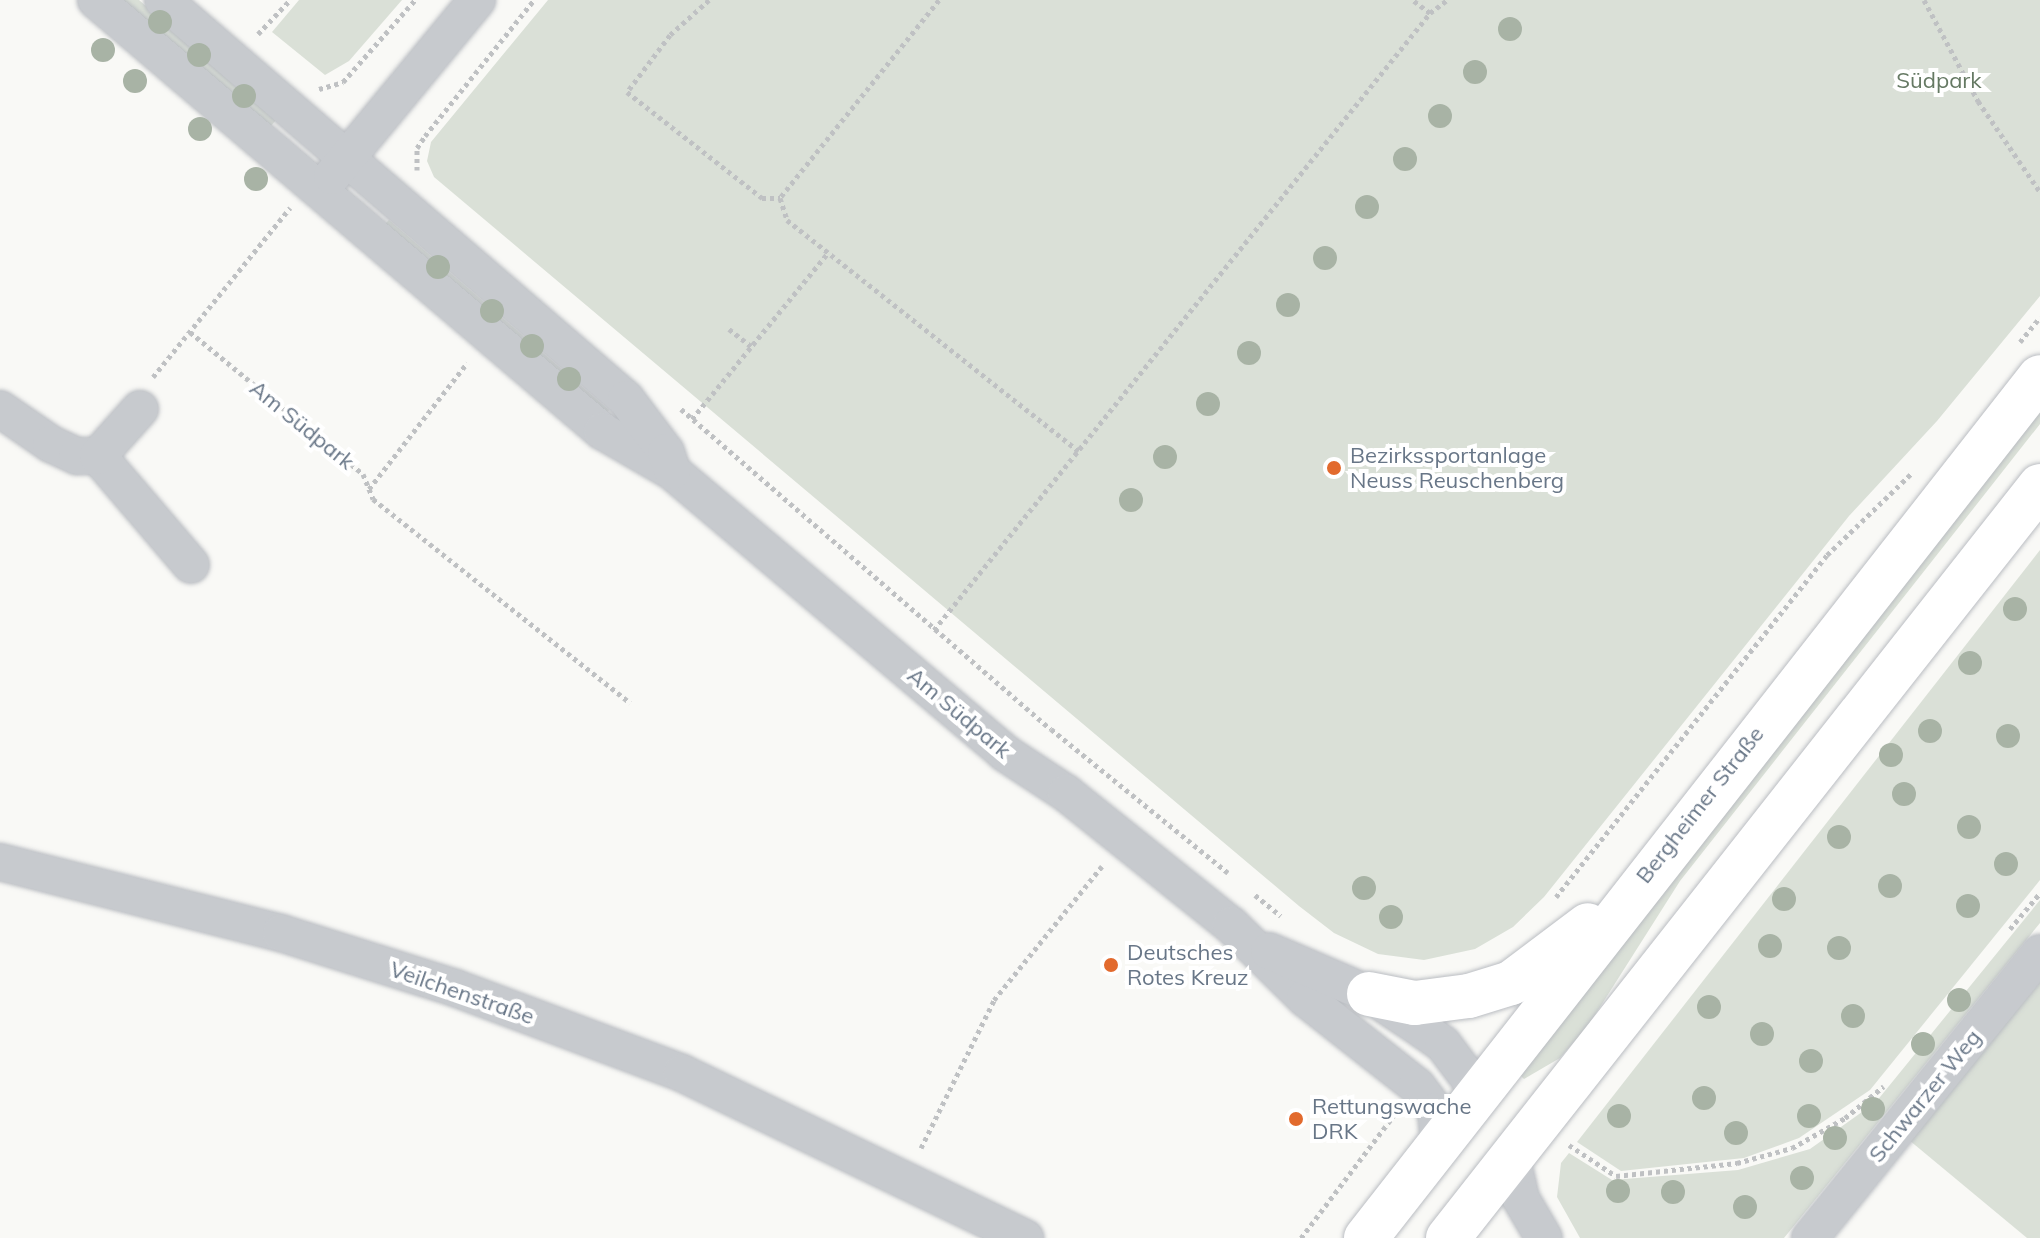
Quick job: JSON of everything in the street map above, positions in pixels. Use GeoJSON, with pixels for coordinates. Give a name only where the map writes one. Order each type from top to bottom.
{"type":"FeatureCollection","features":[{"type":"Feature","properties":{"kind":"main road","name":"Bergheimer Straße"},"geometry":{"type":"LineString","coordinates":[[1366,1238],[1629,896],[2026,365]]}},
{"type":"Feature","properties":{"kind":"main road"},"geometry":{"type":"LineString","coordinates":[[1448,1238],[2040,486]]}},
{"type":"Feature","properties":{"kind":"main road"},"geometry":{"type":"LineString","coordinates":[[1369,994],[1415,1003],[1448,1003],[1511,983],[1629,896]]}},
{"type":"Feature","properties":{"kind":"main road"},"geometry":{"type":"LineString","coordinates":[[1479,1092],[1512,1159]]}},
{"type":"Feature","properties":{"kind":"street","name":"Am Südpark"},"geometry":{"type":"LineString","coordinates":[[96,0],[487,337],[602,431],[673,472],[1005,753],[1124,839],[1253,944],[1305,998],[1417,1086],[1436,1111],[1439,1143]]}},
{"type":"Feature","properties":{"kind":"street","name":"Am Südpark"},"geometry":{"type":"LineString","coordinates":[[163,0],[626,399],[666,452],[673,472]]}},
{"type":"Feature","properties":{"kind":"street"},"geometry":{"type":"LineString","coordinates":[[313,188],[346,159],[477,0]]}},
{"type":"Feature","properties":{"kind":"street"},"geometry":{"type":"LineString","coordinates":[[0,409],[51,444],[77,456],[98,456],[140,409]]}},
{"type":"Feature","properties":{"kind":"street"},"geometry":{"type":"LineString","coordinates":[[98,456],[191,565]]}},
{"type":"Feature","properties":{"kind":"street","name":"Veilchenstraße"},"geometry":{"type":"LineString","coordinates":[[0,862],[266,929],[455,988],[682,1073],[906,1178],[1025,1238]]}},
{"type":"Feature","properties":{"kind":"street","name":"Am Südpark"},"geometry":{"type":"LineString","coordinates":[[1253,944],[1369,994],[1443,1044],[1479,1092]]}},
{"type":"Feature","properties":{"kind":"street","name":"Schwarzer Weg"},"geometry":{"type":"LineString","coordinates":[[1810,1238],[2040,953]]}},
{"type":"Feature","properties":{"kind":"street"},"geometry":{"type":"LineString","coordinates":[[1512,1159],[1521,1199],[1544,1238]]}},
{"type":"Feature","properties":{"kind":"path"},"geometry":{"type":"LineString","coordinates":[[254,38],[290,0]]}},
{"type":"Feature","properties":{"kind":"path"},"geometry":{"type":"LineString","coordinates":[[316,89],[343,82],[415,0]]}},
{"type":"Feature","properties":{"kind":"path"},"geometry":{"type":"LineString","coordinates":[[422,183],[415,164],[425,136],[534,0]]}},
{"type":"Feature","properties":{"kind":"path"},"geometry":{"type":"LineString","coordinates":[[709,0],[670,35],[627,92],[762,198],[780,198]]}},
{"type":"Feature","properties":{"kind":"path"},"geometry":{"type":"LineString","coordinates":[[780,198],[939,0]]}},
{"type":"Feature","properties":{"kind":"path"},"geometry":{"type":"LineString","coordinates":[[1413,0],[1430,13]]}},
{"type":"Feature","properties":{"kind":"path"},"geometry":{"type":"LineString","coordinates":[[934,630],[1430,13],[1447,0]]}},
{"type":"Feature","properties":{"kind":"path"},"geometry":{"type":"LineString","coordinates":[[1924,0],[1995,128],[2040,192]]}},
{"type":"Feature","properties":{"kind":"path"},"geometry":{"type":"LineString","coordinates":[[140,409],[139,393],[313,188]]}},
{"type":"Feature","properties":{"kind":"path"},"geometry":{"type":"LineString","coordinates":[[780,198],[787,220],[1078,451]]}},
{"type":"Feature","properties":{"kind":"path"},"geometry":{"type":"LineString","coordinates":[[692,419],[828,253]]}},
{"type":"Feature","properties":{"kind":"path"},"geometry":{"type":"LineString","coordinates":[[2026,365],[2040,317]]}},
{"type":"Feature","properties":{"kind":"path"},"geometry":{"type":"LineString","coordinates":[[729,329],[751,346]]}},
{"type":"Feature","properties":{"kind":"path","name":"Am Südpark"},"geometry":{"type":"LineString","coordinates":[[190,332],[231,371],[363,474],[373,499],[630,703]]}},
{"type":"Feature","properties":{"kind":"path"},"geometry":{"type":"LineString","coordinates":[[369,489],[487,337]]}},
{"type":"Feature","properties":{"kind":"path"},"geometry":{"type":"LineString","coordinates":[[668,398],[934,630],[1230,875]]}},
{"type":"Feature","properties":{"kind":"path"},"geometry":{"type":"LineString","coordinates":[[1553,901],[1827,555],[1924,461]]}},
{"type":"Feature","properties":{"kind":"path"},"geometry":{"type":"LineString","coordinates":[[906,1178],[994,1000],[1124,839]]}},
{"type":"Feature","properties":{"kind":"path"},"geometry":{"type":"LineString","coordinates":[[1242,884],[1290,922]]}},
{"type":"Feature","properties":{"kind":"path"},"geometry":{"type":"LineString","coordinates":[[2001,941],[2040,893]]}},
{"type":"Feature","properties":{"kind":"path"},"geometry":{"type":"LineString","coordinates":[[1564,1142],[1616,1176],[1737,1163],[1792,1148],[1845,1118],[1893,1075]]}},
{"type":"Feature","properties":{"kind":"path"},"geometry":{"type":"LineString","coordinates":[[1301,1238],[1367,1149]]}},
{"type":"Feature","properties":{"kind":"green space"},"geometry":{"type":"Polygon","coordinates":[[[123,0],[139,0],[276,120],[270,127],[123,0]]]}},
{"type":"Feature","properties":{"kind":"green space"},"geometry":{"type":"Polygon","coordinates":[[[299,0],[402,0],[349,61],[325,75],[272,32],[299,0]]]}},
{"type":"Feature","properties":{"kind":"green space","name":"Bezirkssportanlage Neuss Reuschenberg"},"geometry":{"type":"Polygon","coordinates":[[[548,0],[2040,0],[2040,296],[1937,421],[1849,516],[1544,897],[1513,927],[1475,949],[1424,960],[1378,954],[1334,933],[1299,906],[434,177],[427,161],[431,142],[548,0]]]}},
{"type":"Feature","properties":{"kind":"green space"},"geometry":{"type":"Polygon","coordinates":[[[389,220],[609,410],[604,417],[379,230],[389,220]]]}},
{"type":"Feature","properties":{"kind":"green space"},"geometry":{"type":"Polygon","coordinates":[[[2040,409],[2040,424],[1680,881],[1588,1026],[1560,1058],[1524,1079],[1520,1075],[2040,409]]]}},
{"type":"Feature","properties":{"kind":"green space"},"geometry":{"type":"Polygon","coordinates":[[[2040,550],[2040,880],[1870,1090],[1799,1138],[1744,1158],[1621,1171],[1577,1142],[2040,550]]]}},
{"type":"Feature","properties":{"kind":"green space"},"geometry":{"type":"Polygon","coordinates":[[[2040,900],[2040,923],[1784,1238],[1580,1238],[1557,1197],[1561,1163],[1569,1153],[1612,1180],[1738,1170],[1810,1149],[1876,1102],[2040,900]]]}},
{"type":"Feature","properties":{"kind":"green space"},"geometry":{"type":"Polygon","coordinates":[[[2040,982],[2040,1238],[2027,1238],[1909,1140],[2040,982]]]}},
{"type":"Feature","properties":{"kind":"place","name":"Bezirkssportanlage Neuss Reuschenberg"},"geometry":{"type":"Point","coordinates":[1334,468]}},
{"type":"Feature","properties":{"kind":"place","name":"Deutsches Rotes Kreuz"},"geometry":{"type":"Point","coordinates":[1111,965]}},
{"type":"Feature","properties":{"kind":"place","name":"Rettungswache DRK"},"geometry":{"type":"Point","coordinates":[1296,1119]}},
{"type":"Feature","properties":{"kind":"park label","name":"Südpark"},"geometry":{"type":"Point","coordinates":[1939,81]}}]}
